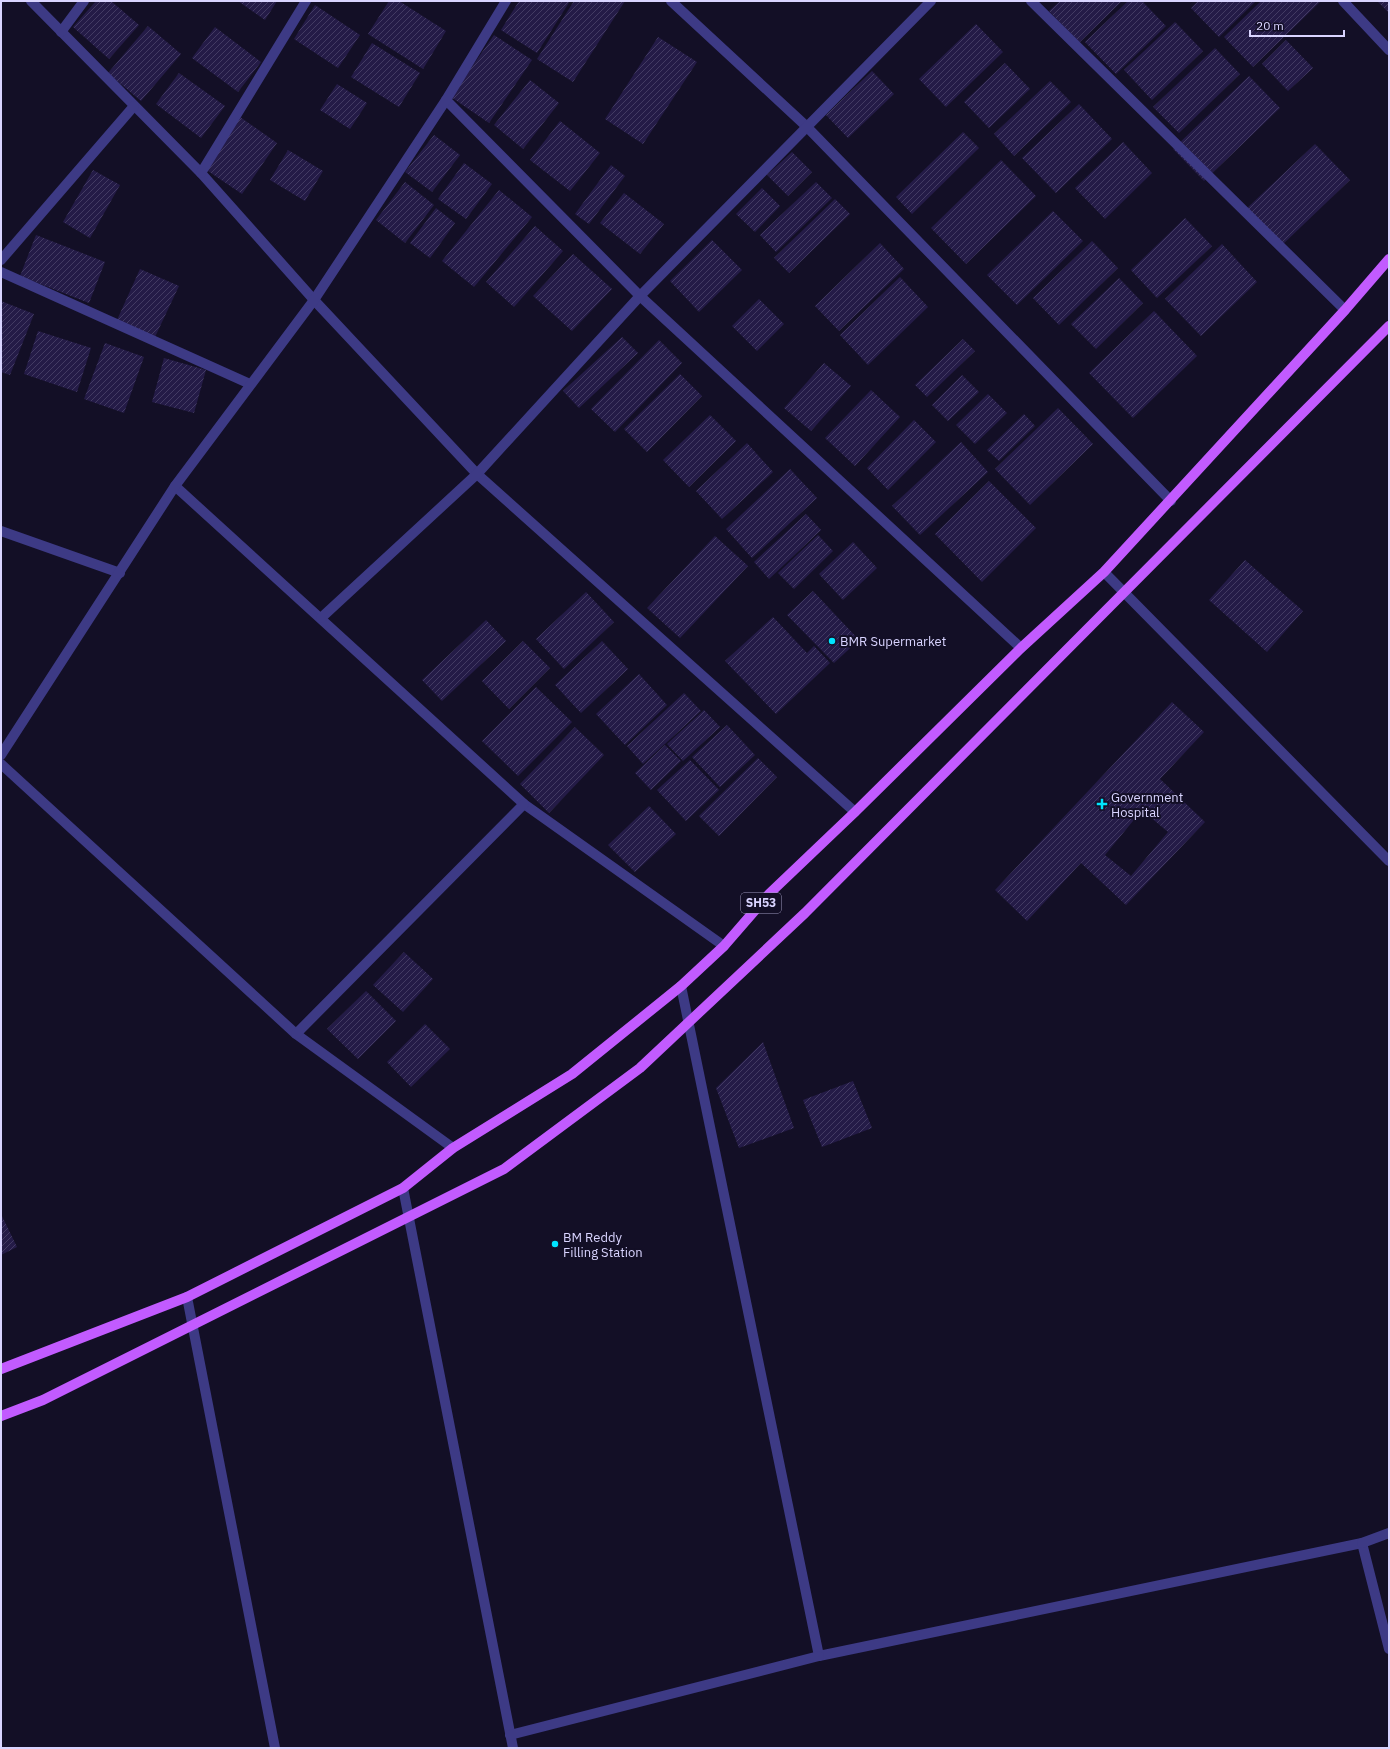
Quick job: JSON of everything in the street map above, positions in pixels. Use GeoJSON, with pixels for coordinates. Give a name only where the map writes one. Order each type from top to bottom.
{"type":"FeatureCollection","features":[{"type":"Feature","properties":{"kind":"main road","name":"SH53"},"geometry":{"type":"LineString","coordinates":[[1,1369],[187,1297],[403,1188],[453,1148],[572,1074],[681,986],[724,946],[770,893],[855,812],[1021,648],[1104,572],[1171,501],[1345,310],[1389,259]]}},
{"type":"Feature","properties":{"kind":"main road","name":"SH53"},"geometry":{"type":"LineString","coordinates":[[1,1416],[43,1400],[504,1169],[640,1068],[805,913],[1389,326]]}},
{"type":"Feature","properties":{"kind":"street"},"geometry":{"type":"LineString","coordinates":[[31,1],[201,173],[314,300],[477,474],[855,812]]}},
{"type":"Feature","properties":{"kind":"street"},"geometry":{"type":"LineString","coordinates":[[61,32],[84,1]]}},
{"type":"Feature","properties":{"kind":"street"},"geometry":{"type":"LineString","coordinates":[[201,173],[306,1]]}},
{"type":"Feature","properties":{"kind":"street"},"geometry":{"type":"LineString","coordinates":[[1,755],[175,486],[314,300],[446,100],[506,1]]}},
{"type":"Feature","properties":{"kind":"street"},"geometry":{"type":"LineString","coordinates":[[671,1],[806,126],[1171,501]]}},
{"type":"Feature","properties":{"kind":"street"},"geometry":{"type":"LineString","coordinates":[[321,618],[477,474],[640,296],[806,126],[931,1]]}},
{"type":"Feature","properties":{"kind":"street"},"geometry":{"type":"LineString","coordinates":[[1031,1],[1345,310]]}},
{"type":"Feature","properties":{"kind":"street"},"geometry":{"type":"LineString","coordinates":[[1343,1],[1389,50]]}},
{"type":"Feature","properties":{"kind":"street"},"geometry":{"type":"LineString","coordinates":[[446,100],[640,296],[1021,648]]}},
{"type":"Feature","properties":{"kind":"street"},"geometry":{"type":"LineString","coordinates":[[1,260],[134,106]]}},
{"type":"Feature","properties":{"kind":"street"},"geometry":{"type":"LineString","coordinates":[[1,272],[250,384]]}},
{"type":"Feature","properties":{"kind":"street"},"geometry":{"type":"LineString","coordinates":[[175,486],[524,804],[724,946]]}},
{"type":"Feature","properties":{"kind":"street"},"geometry":{"type":"LineString","coordinates":[[1,531],[120,573]]}},
{"type":"Feature","properties":{"kind":"street"},"geometry":{"type":"LineString","coordinates":[[1104,572],[1389,861]]}},
{"type":"Feature","properties":{"kind":"street"},"geometry":{"type":"LineString","coordinates":[[1,764],[296,1034],[453,1148]]}},
{"type":"Feature","properties":{"kind":"street"},"geometry":{"type":"LineString","coordinates":[[296,1034],[524,804]]}},
{"type":"Feature","properties":{"kind":"street"},"geometry":{"type":"LineString","coordinates":[[681,986],[819,1656]]}},
{"type":"Feature","properties":{"kind":"street"},"geometry":{"type":"LineString","coordinates":[[403,1188],[513,1748]]}},
{"type":"Feature","properties":{"kind":"street"},"geometry":{"type":"LineString","coordinates":[[187,1297],[275,1748]]}},
{"type":"Feature","properties":{"kind":"street"},"geometry":{"type":"LineString","coordinates":[[510,1735],[819,1656],[1362,1543],[1389,1533]]}},
{"type":"Feature","properties":{"kind":"street"},"geometry":{"type":"LineString","coordinates":[[1362,1543],[1389,1649]]}},
{"type":"Feature","properties":{"kind":"building"},"geometry":{"type":"Polygon","coordinates":[[[96,1],[111,1],[139,25],[109,59],[73,27],[96,1]]]}},
{"type":"Feature","properties":{"kind":"building"},"geometry":{"type":"Polygon","coordinates":[[[238,1],[277,1],[265,20],[238,1]]]}},
{"type":"Feature","properties":{"kind":"building"},"geometry":{"type":"Polygon","coordinates":[[[389,1],[399,1],[446,31],[423,69],[368,34],[389,1]]]}},
{"type":"Feature","properties":{"kind":"building"},"geometry":{"type":"Polygon","coordinates":[[[519,1],[570,1],[537,53],[501,30],[519,1]]]}},
{"type":"Feature","properties":{"kind":"building"},"geometry":{"type":"Polygon","coordinates":[[[574,1],[625,1],[573,82],[537,59],[574,1]]]}},
{"type":"Feature","properties":{"kind":"building"},"geometry":{"type":"Polygon","coordinates":[[[1060,1],[1122,1],[1079,43],[1049,11],[1060,1]]]}},
{"type":"Feature","properties":{"kind":"building"},"geometry":{"type":"Polygon","coordinates":[[[1128,1],[1142,1],[1166,26],[1116,74],[1085,42],[1128,1]]]}},
{"type":"Feature","properties":{"kind":"building"},"geometry":{"type":"Polygon","coordinates":[[[1198,1],[1256,1],[1219,37],[1191,8],[1198,1]]]}},
{"type":"Feature","properties":{"kind":"building"},"geometry":{"type":"Polygon","coordinates":[[[1261,1],[1320,2],[1253,67],[1224,37],[1261,1]]]}},
{"type":"Feature","properties":{"kind":"building"},"geometry":{"type":"Polygon","coordinates":[[[1377,1],[1389,1],[1389,13],[1377,1]]]}},
{"type":"Feature","properties":{"kind":"building"},"geometry":{"type":"Polygon","coordinates":[[[315,5],[360,35],[338,68],[294,39],[315,5]]]}},
{"type":"Feature","properties":{"kind":"building"},"geometry":{"type":"Polygon","coordinates":[[[1175,22],[1203,51],[1152,100],[1124,70],[1175,22]]]}},
{"type":"Feature","properties":{"kind":"building"},"geometry":{"type":"Polygon","coordinates":[[[976,24],[1003,52],[946,107],[919,79],[976,24]]]}},
{"type":"Feature","properties":{"kind":"building"},"geometry":{"type":"Polygon","coordinates":[[[148,26],[181,54],[141,101],[108,73],[148,26]]]}},
{"type":"Feature","properties":{"kind":"building"},"geometry":{"type":"Polygon","coordinates":[[[215,27],[261,62],[238,92],[192,58],[215,27]]]}},
{"type":"Feature","properties":{"kind":"building"},"geometry":{"type":"Polygon","coordinates":[[[494,35],[532,60],[489,123],[451,97],[494,35]]]}},
{"type":"Feature","properties":{"kind":"building"},"geometry":{"type":"Polygon","coordinates":[[[658,37],[697,62],[643,144],[605,119],[658,37]]]}},
{"type":"Feature","properties":{"kind":"building"},"geometry":{"type":"Polygon","coordinates":[[[1286,40],[1313,68],[1288,91],[1262,64],[1286,40]]]}},
{"type":"Feature","properties":{"kind":"building"},"geometry":{"type":"Polygon","coordinates":[[[372,43],[420,73],[399,107],[351,77],[372,43]]]}},
{"type":"Feature","properties":{"kind":"building"},"geometry":{"type":"Polygon","coordinates":[[[1215,48],[1240,74],[1179,133],[1153,107],[1215,48]]]}},
{"type":"Feature","properties":{"kind":"building"},"geometry":{"type":"Polygon","coordinates":[[[1005,63],[1030,89],[989,128],[964,102],[1005,63]]]}},
{"type":"Feature","properties":{"kind":"building"},"geometry":{"type":"Polygon","coordinates":[[[872,71],[894,94],[848,138],[826,115],[872,71]]]}},
{"type":"Feature","properties":{"kind":"building"},"geometry":{"type":"Polygon","coordinates":[[[179,73],[225,106],[201,138],[156,104],[179,73]]]}},
{"type":"Feature","properties":{"kind":"building"},"geometry":{"type":"Polygon","coordinates":[[[1249,76],[1280,108],[1204,181],[1173,149],[1249,76]]]}},
{"type":"Feature","properties":{"kind":"building"},"geometry":{"type":"Polygon","coordinates":[[[530,80],[559,103],[523,149],[494,125],[530,80]]]}},
{"type":"Feature","properties":{"kind":"building"},"geometry":{"type":"Polygon","coordinates":[[[1050,81],[1071,102],[1014,156],[994,134],[1050,81]]]}},
{"type":"Feature","properties":{"kind":"building"},"geometry":{"type":"Polygon","coordinates":[[[337,84],[367,103],[350,129],[320,110],[337,84]]]}},
{"type":"Feature","properties":{"kind":"building"},"geometry":{"type":"Polygon","coordinates":[[[1079,104],[1112,139],[1056,193],[1022,158],[1079,104]]]}},
{"type":"Feature","properties":{"kind":"building"},"geometry":{"type":"Polygon","coordinates":[[[240,117],[277,143],[242,194],[205,169],[240,117]]]}},
{"type":"Feature","properties":{"kind":"building"},"geometry":{"type":"Polygon","coordinates":[[[560,121],[600,153],[570,191],[530,160],[560,121]]]}},
{"type":"Feature","properties":{"kind":"building"},"geometry":{"type":"Polygon","coordinates":[[[963,132],[979,148],[912,214],[896,197],[963,132]]]}},
{"type":"Feature","properties":{"kind":"building"},"geometry":{"type":"Polygon","coordinates":[[[434,135],[460,155],[432,192],[405,172],[434,135]]]}},
{"type":"Feature","properties":{"kind":"building"},"geometry":{"type":"Polygon","coordinates":[[[1123,142],[1152,173],[1105,219],[1075,188],[1123,142]]]}},
{"type":"Feature","properties":{"kind":"building"},"geometry":{"type":"Polygon","coordinates":[[[1315,144],[1350,180],[1280,247],[1245,210],[1315,144]]]}},
{"type":"Feature","properties":{"kind":"building"},"geometry":{"type":"Polygon","coordinates":[[[288,150],[323,171],[305,201],[270,180],[288,150]]]}},
{"type":"Feature","properties":{"kind":"building"},"geometry":{"type":"Polygon","coordinates":[[[792,152],[812,172],[788,196],[767,175],[792,152]]]}},
{"type":"Feature","properties":{"kind":"building"},"geometry":{"type":"Polygon","coordinates":[[[1001,160],[1036,196],[966,264],[931,228],[1001,160]]]}},
{"type":"Feature","properties":{"kind":"building"},"geometry":{"type":"Polygon","coordinates":[[[464,163],[492,184],[466,219],[438,199],[464,163]]]}},
{"type":"Feature","properties":{"kind":"building"},"geometry":{"type":"Polygon","coordinates":[[[611,165],[625,176],[589,224],[575,214],[611,165]]]}},
{"type":"Feature","properties":{"kind":"building"},"geometry":{"type":"Polygon","coordinates":[[[93,170],[120,185],[90,238],[63,222],[93,170]]]}},
{"type":"Feature","properties":{"kind":"building"},"geometry":{"type":"Polygon","coordinates":[[[405,182],[434,205],[405,243],[376,220],[405,182]]]}},
{"type":"Feature","properties":{"kind":"building"},"geometry":{"type":"Polygon","coordinates":[[[816,182],[832,198],[776,252],[760,235],[816,182]]]}},
{"type":"Feature","properties":{"kind":"building"},"geometry":{"type":"Polygon","coordinates":[[[762,188],[780,206],[755,232],[736,214],[762,188]]]}},
{"type":"Feature","properties":{"kind":"building"},"geometry":{"type":"Polygon","coordinates":[[[499,190],[532,217],[474,287],[442,261],[499,190]]]}},
{"type":"Feature","properties":{"kind":"building"},"geometry":{"type":"Polygon","coordinates":[[[624,193],[664,224],[640,254],[600,223],[624,193]]]}},
{"type":"Feature","properties":{"kind":"building"},"geometry":{"type":"Polygon","coordinates":[[[835,199],[850,214],[789,273],[774,258],[835,199]]]}},
{"type":"Feature","properties":{"kind":"building"},"geometry":{"type":"Polygon","coordinates":[[[436,208],[455,223],[430,258],[410,243],[436,208]]]}},
{"type":"Feature","properties":{"kind":"building"},"geometry":{"type":"Polygon","coordinates":[[[1053,211],[1083,241],[1017,305],[987,275],[1053,211]]]}},
{"type":"Feature","properties":{"kind":"building"},"geometry":{"type":"Polygon","coordinates":[[[1185,218],[1212,246],[1157,298],[1131,270],[1185,218]]]}},
{"type":"Feature","properties":{"kind":"building"},"geometry":{"type":"Polygon","coordinates":[[[535,226],[563,251],[514,307],[486,282],[535,226]]]}},
{"type":"Feature","properties":{"kind":"building"},"geometry":{"type":"Polygon","coordinates":[[[36,235],[105,262],[89,303],[20,276],[36,235]]]}},
{"type":"Feature","properties":{"kind":"building"},"geometry":{"type":"Polygon","coordinates":[[[712,240],[742,270],[699,312],[670,281],[712,240]]]}},
{"type":"Feature","properties":{"kind":"building"},"geometry":{"type":"Polygon","coordinates":[[[1092,241],[1118,268],[1059,325],[1033,298],[1092,241]]]}},
{"type":"Feature","properties":{"kind":"building"},"geometry":{"type":"Polygon","coordinates":[[[880,243],[904,269],[839,331],[815,306],[880,243]]]}},
{"type":"Feature","properties":{"kind":"building"},"geometry":{"type":"Polygon","coordinates":[[[1222,244],[1257,282],[1201,336],[1165,299],[1222,244]]]}},
{"type":"Feature","properties":{"kind":"building"},"geometry":{"type":"Polygon","coordinates":[[[573,254],[612,289],[572,331],[533,296],[573,254]]]}},
{"type":"Feature","properties":{"kind":"building"},"geometry":{"type":"Polygon","coordinates":[[[140,269],[179,286],[155,337],[117,320],[140,269]]]}},
{"type":"Feature","properties":{"kind":"building"},"geometry":{"type":"Polygon","coordinates":[[[900,277],[928,307],[868,365],[840,335],[900,277]]]}},
{"type":"Feature","properties":{"kind":"building"},"geometry":{"type":"Polygon","coordinates":[[[1119,278],[1143,303],[1096,349],[1071,324],[1119,278]]]}},
{"type":"Feature","properties":{"kind":"building"},"geometry":{"type":"Polygon","coordinates":[[[759,299],[784,324],[757,351],[732,326],[759,299]]]}},
{"type":"Feature","properties":{"kind":"building"},"geometry":{"type":"Polygon","coordinates":[[[1,301],[34,314],[10,375],[1,372],[1,301]]]}},
{"type":"Feature","properties":{"kind":"building"},"geometry":{"type":"Polygon","coordinates":[[[1154,311],[1197,356],[1133,418],[1089,373],[1154,311]]]}},
{"type":"Feature","properties":{"kind":"building"},"geometry":{"type":"Polygon","coordinates":[[[38,331],[91,348],[77,392],[24,374],[38,331]]]}},
{"type":"Feature","properties":{"kind":"building"},"geometry":{"type":"Polygon","coordinates":[[[622,337],[638,353],[579,408],[563,391],[622,337]]]}},
{"type":"Feature","properties":{"kind":"building"},"geometry":{"type":"Polygon","coordinates":[[[963,339],[975,351],[927,397],[915,385],[963,339]]]}},
{"type":"Feature","properties":{"kind":"building"},"geometry":{"type":"Polygon","coordinates":[[[659,340],[682,363],[615,432],[591,409],[659,340]]]}},
{"type":"Feature","properties":{"kind":"building"},"geometry":{"type":"Polygon","coordinates":[[[105,343],[144,357],[124,413],[84,399],[105,343]]]}},
{"type":"Feature","properties":{"kind":"building"},"geometry":{"type":"Polygon","coordinates":[[[164,358],[206,370],[194,413],[152,402],[164,358]]]}},
{"type":"Feature","properties":{"kind":"building"},"geometry":{"type":"Polygon","coordinates":[[[824,363],[851,386],[811,431],[784,408],[824,363]]]}},
{"type":"Feature","properties":{"kind":"building"},"geometry":{"type":"Polygon","coordinates":[[[680,374],[702,396],[647,452],[624,429],[680,374]]]}},
{"type":"Feature","properties":{"kind":"building"},"geometry":{"type":"Polygon","coordinates":[[[962,375],[979,392],[948,421],[932,405],[962,375]]]}},
{"type":"Feature","properties":{"kind":"building"},"geometry":{"type":"Polygon","coordinates":[[[871,390],[900,417],[855,466],[825,438],[871,390]]]}},
{"type":"Feature","properties":{"kind":"building"},"geometry":{"type":"Polygon","coordinates":[[[988,394],[1007,413],[975,444],[956,425],[988,394]]]}},
{"type":"Feature","properties":{"kind":"building"},"geometry":{"type":"Polygon","coordinates":[[[1058,408],[1093,444],[1030,505],[995,469],[1058,408]]]}},
{"type":"Feature","properties":{"kind":"building"},"geometry":{"type":"Polygon","coordinates":[[[1024,414],[1035,426],[999,461],[987,450],[1024,414]]]}},
{"type":"Feature","properties":{"kind":"building"},"geometry":{"type":"Polygon","coordinates":[[[710,415],[736,441],[689,487],[663,460],[710,415]]]}},
{"type":"Feature","properties":{"kind":"building"},"geometry":{"type":"Polygon","coordinates":[[[914,420],[936,442],[888,490],[867,468],[914,420]]]}},
{"type":"Feature","properties":{"kind":"building"},"geometry":{"type":"Polygon","coordinates":[[[961,442],[988,472],[920,535],[892,506],[961,442]]]}},
{"type":"Feature","properties":{"kind":"building"},"geometry":{"type":"Polygon","coordinates":[[[747,443],[773,472],[722,519],[696,491],[747,443]]]}},
{"type":"Feature","properties":{"kind":"building"},"geometry":{"type":"Polygon","coordinates":[[[790,469],[817,498],[752,558],[726,529],[790,469]]]}},
{"type":"Feature","properties":{"kind":"building"},"geometry":{"type":"Polygon","coordinates":[[[989,481],[1036,528],[982,582],[935,534],[989,481]]]}},
{"type":"Feature","properties":{"kind":"building"},"geometry":{"type":"Polygon","coordinates":[[[806,514],[821,530],[769,579],[754,562],[806,514]]]}},
{"type":"Feature","properties":{"kind":"building"},"geometry":{"type":"Polygon","coordinates":[[[818,535],[833,551],[794,589],[778,573],[818,535]]]}},
{"type":"Feature","properties":{"kind":"building"},"geometry":{"type":"Polygon","coordinates":[[[715,536],[748,566],[680,638],[647,608],[715,536]]]}},
{"type":"Feature","properties":{"kind":"building"},"geometry":{"type":"Polygon","coordinates":[[[853,542],[877,568],[843,600],[819,574],[853,542]]]}},
{"type":"Feature","properties":{"kind":"building"},"geometry":{"type":"Polygon","coordinates":[[[1245,560],[1303,611],[1267,652],[1209,600],[1245,560]]]}},
{"type":"Feature","properties":{"kind":"building"},"geometry":{"type":"Polygon","coordinates":[[[813,591],[859,640],[834,663],[787,615],[813,591]]]}},
{"type":"Feature","properties":{"kind":"building"},"geometry":{"type":"Polygon","coordinates":[[[586,592],[614,622],[564,669],[536,639],[586,592]]]}},
{"type":"Feature","properties":{"kind":"building"},"geometry":{"type":"Polygon","coordinates":[[[773,617],[807,653],[814,646],[830,663],[776,714],[725,661],[773,617]]]}},
{"type":"Feature","properties":{"kind":"building"},"geometry":{"type":"Polygon","coordinates":[[[486,620],[506,641],[442,701],[422,680],[486,620]]]}},
{"type":"Feature","properties":{"kind":"building"},"geometry":{"type":"Polygon","coordinates":[[[523,641],[550,668],[509,709],[482,681],[523,641]]]}},
{"type":"Feature","properties":{"kind":"building"},"geometry":{"type":"Polygon","coordinates":[[[602,641],[628,669],[581,713],[555,685],[602,641]]]}},
{"type":"Feature","properties":{"kind":"building"},"geometry":{"type":"Polygon","coordinates":[[[639,674],[667,705],[625,745],[596,714],[639,674]]]}},
{"type":"Feature","properties":{"kind":"building"},"geometry":{"type":"Polygon","coordinates":[[[536,687],[572,722],[518,776],[482,741],[536,687]]]}},
{"type":"Feature","properties":{"kind":"building"},"geometry":{"type":"Polygon","coordinates":[[[684,693],[701,711],[643,764],[627,746],[684,693]]]}},
{"type":"Feature","properties":{"kind":"building"},"geometry":{"type":"Polygon","coordinates":[[[1172,702],[1204,732],[1160,779],[1205,822],[1126,905],[1081,863],[1027,921],[995,890],[1172,702]],[[1142,810],[1105,855],[1131,876],[1168,832],[1142,810]]]}},
{"type":"Feature","properties":{"kind":"building"},"geometry":{"type":"Polygon","coordinates":[[[704,710],[720,727],[683,761],[667,744],[704,710]]]}},
{"type":"Feature","properties":{"kind":"building"},"geometry":{"type":"Polygon","coordinates":[[[727,725],[755,755],[720,787],[692,757],[727,725]]]}},
{"type":"Feature","properties":{"kind":"building"},"geometry":{"type":"Polygon","coordinates":[[[575,727],[604,755],[549,813],[520,784],[575,727]]]}},
{"type":"Feature","properties":{"kind":"building"},"geometry":{"type":"Polygon","coordinates":[[[665,745],[681,761],[651,790],[635,773],[665,745]]]}},
{"type":"Feature","properties":{"kind":"building"},"geometry":{"type":"Polygon","coordinates":[[[758,758],[777,777],[719,836],[699,816],[758,758]]]}},
{"type":"Feature","properties":{"kind":"building"},"geometry":{"type":"Polygon","coordinates":[[[690,760],[719,790],[686,821],[657,790],[690,760]]]}},
{"type":"Feature","properties":{"kind":"building"},"geometry":{"type":"Polygon","coordinates":[[[649,806],[676,834],[635,872],[608,845],[649,806]]]}},
{"type":"Feature","properties":{"kind":"building"},"geometry":{"type":"Polygon","coordinates":[[[404,952],[433,979],[403,1012],[373,985],[404,952]]]}},
{"type":"Feature","properties":{"kind":"building"},"geometry":{"type":"Polygon","coordinates":[[[366,991],[396,1021],[358,1059],[327,1029],[366,991]]]}},
{"type":"Feature","properties":{"kind":"building"},"geometry":{"type":"Polygon","coordinates":[[[425,1024],[450,1049],[411,1087],[387,1062],[425,1024]]]}},
{"type":"Feature","properties":{"kind":"building"},"geometry":{"type":"Polygon","coordinates":[[[763,1042],[794,1128],[739,1148],[716,1088],[763,1042]]]}},
{"type":"Feature","properties":{"kind":"building"},"geometry":{"type":"Polygon","coordinates":[[[853,1081],[872,1128],[822,1147],[803,1100],[853,1081]]]}},
{"type":"Feature","properties":{"kind":"building"},"geometry":{"type":"Polygon","coordinates":[[[1,1214],[17,1247],[1,1255],[1,1214]]]}},
{"type":"Feature","properties":{"kind":"place","name":"BMR Supermarket"},"geometry":{"type":"Point","coordinates":[832,641]}},
{"type":"Feature","properties":{"kind":"place","name":"Government Hospital"},"geometry":{"type":"Point","coordinates":[1102,804]}},
{"type":"Feature","properties":{"kind":"place","name":"BM Reddy Filling Station"},"geometry":{"type":"Point","coordinates":[555,1244]}}]}
